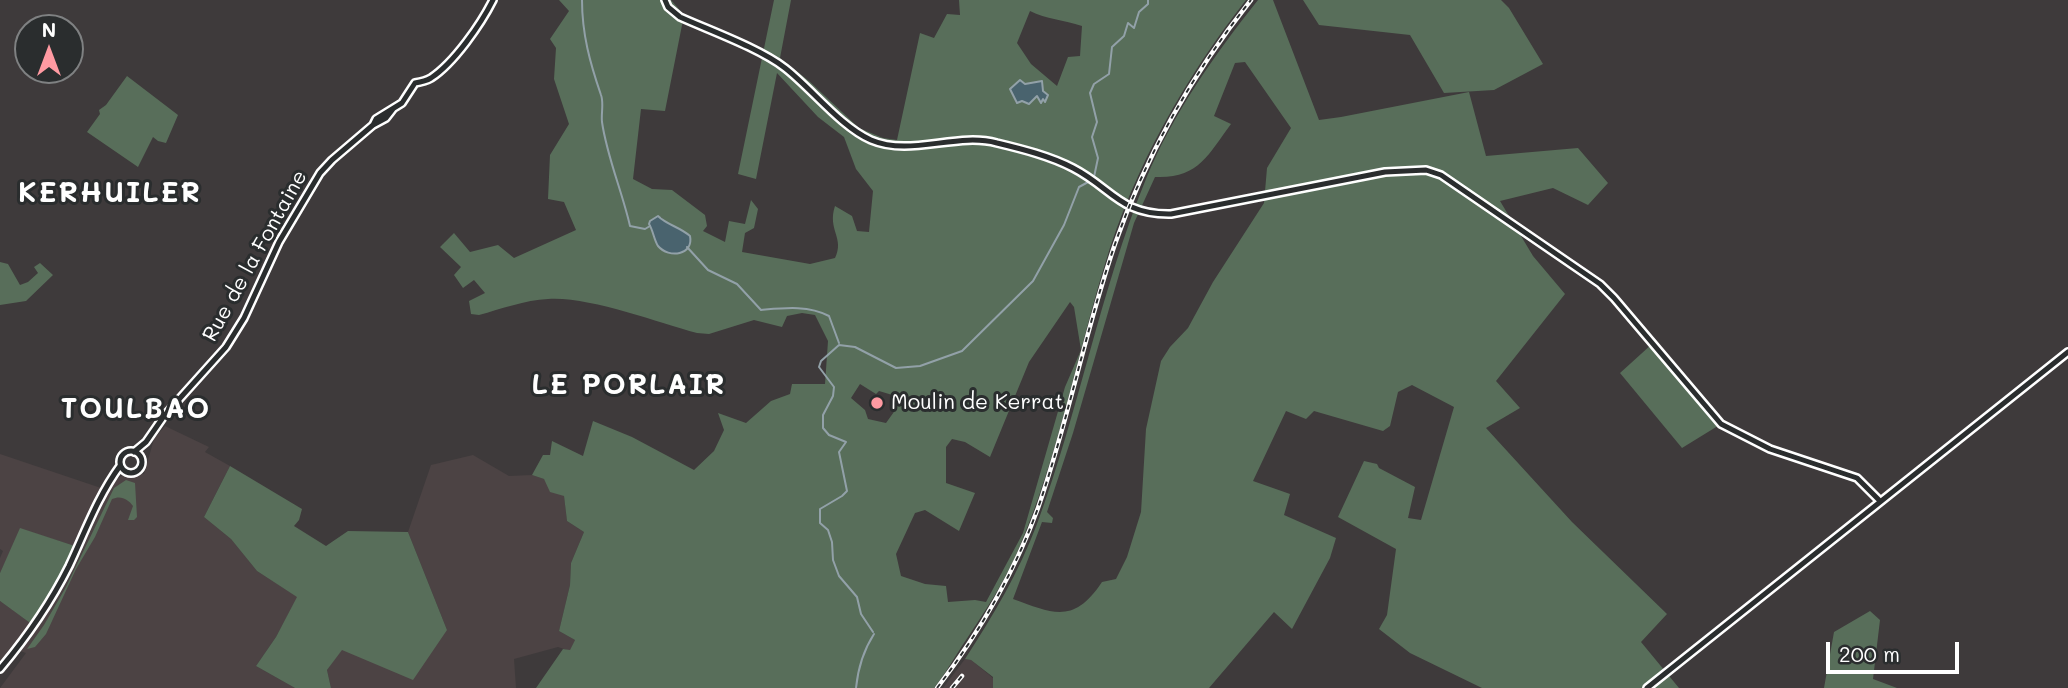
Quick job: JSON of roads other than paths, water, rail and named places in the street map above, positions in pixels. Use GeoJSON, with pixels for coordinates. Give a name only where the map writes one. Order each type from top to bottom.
{"type":"FeatureCollection","features":[{"type":"Feature","properties":{"kind":"main road","name":"Rue de la Fontaine"},"geometry":{"type":"LineString","coordinates":[[134,452],[146,442],[164,416],[226,347],[244,318],[279,242],[320,173],[373,125],[376,119],[402,103],[415,83],[428,80],[457,52],[493,0]]}},
{"type":"Feature","properties":{"kind":"main road"},"geometry":{"type":"LineString","coordinates":[[665,0],[668,7],[680,17],[778,63],[852,128],[871,140],[909,145],[984,140],[1070,166],[1126,205],[1152,214],[1165,214],[1385,172],[1426,170],[1441,175],[1600,285],[1721,424],[1770,449],[1857,478],[1880,501]]}},
{"type":"Feature","properties":{"kind":"main road"},"geometry":{"type":"LineString","coordinates":[[1647,688],[2068,352]]}},
{"type":"Feature","properties":{"kind":"main road","name":"Rue de la Fontaine"},"geometry":{"type":"LineString","coordinates":[[141,457],[146,442]]}},
{"type":"Feature","properties":{"kind":"main road"},"geometry":{"type":"LineString","coordinates":[[0,669],[33,628],[52,598],[102,495],[120,466],[122,456],[129,451],[141,457],[140,469],[135,473],[113,478]]}},
{"type":"Feature","properties":{"kind":"main road"},"geometry":{"type":"LineString","coordinates":[[120,466],[127,473]]}},
{"type":"Feature","properties":{"kind":"water"},"geometry":{"type":"Polygon","coordinates":[[[1020,80],[1025,84],[1042,81],[1043,91],[1048,95],[1045,102],[1043,99],[1041,103],[1037,96],[1029,104],[1022,101],[1017,103],[1010,89],[1020,80]]]}},
{"type":"Feature","properties":{"kind":"water"},"geometry":{"type":"Polygon","coordinates":[[[658,216],[690,236],[685,251],[668,253],[658,246],[649,224],[658,216]]]}},
{"type":"Feature","properties":{"kind":"waterway"},"geometry":{"type":"LineString","coordinates":[[582,0],[587,48],[602,98],[604,135],[630,226],[645,229],[650,226]]}},
{"type":"Feature","properties":{"kind":"waterway"},"geometry":{"type":"LineString","coordinates":[[1094,177],[1098,158],[1092,137],[1097,122],[1090,93],[1094,84],[1109,74],[1112,47],[1124,36],[1128,23],[1134,28],[1139,12],[1148,4],[1148,0]]}},
{"type":"Feature","properties":{"kind":"waterway"},"geometry":{"type":"LineString","coordinates":[[873,632],[861,614],[857,597],[839,576],[833,560],[828,530],[820,523],[820,509],[847,491],[839,452],[846,442],[829,435],[823,428],[823,415],[833,396],[834,387],[819,367],[821,361],[839,345],[855,347],[896,368],[920,366],[962,351],[1033,281],[1064,225],[1079,187],[1090,181]]}},
{"type":"Feature","properties":{"kind":"waterway"},"geometry":{"type":"LineString","coordinates":[[687,247],[708,270],[737,284],[761,310],[804,309],[829,316],[839,343]]}},
{"type":"Feature","properties":{"kind":"waterway"},"geometry":{"type":"LineString","coordinates":[[856,688],[862,660],[874,634]]}},
{"type":"Feature","properties":{"kind":"railway"},"geometry":{"type":"LineString","coordinates":[[937,688],[994,602],[1018,556],[1038,508],[1104,277],[1141,179],[1190,86],[1251,0]]}},
{"type":"Feature","properties":{"kind":"railway"},"geometry":{"type":"LineString","coordinates":[[952,688],[962,676]]}},
{"type":"Feature","properties":{"kind":"place","name":"Moulin de Kerrat"},"geometry":{"type":"Point","coordinates":[877,403]}},
{"type":"Feature","properties":{"kind":"district","name":"KERHUILER"},"geometry":{"type":"Point","coordinates":[110,193]}},
{"type":"Feature","properties":{"kind":"district","name":"LE PORLAIR"},"geometry":{"type":"Point","coordinates":[629,385]}},
{"type":"Feature","properties":{"kind":"district","name":"TOULBAO"},"geometry":{"type":"Point","coordinates":[136,409]}}]}
